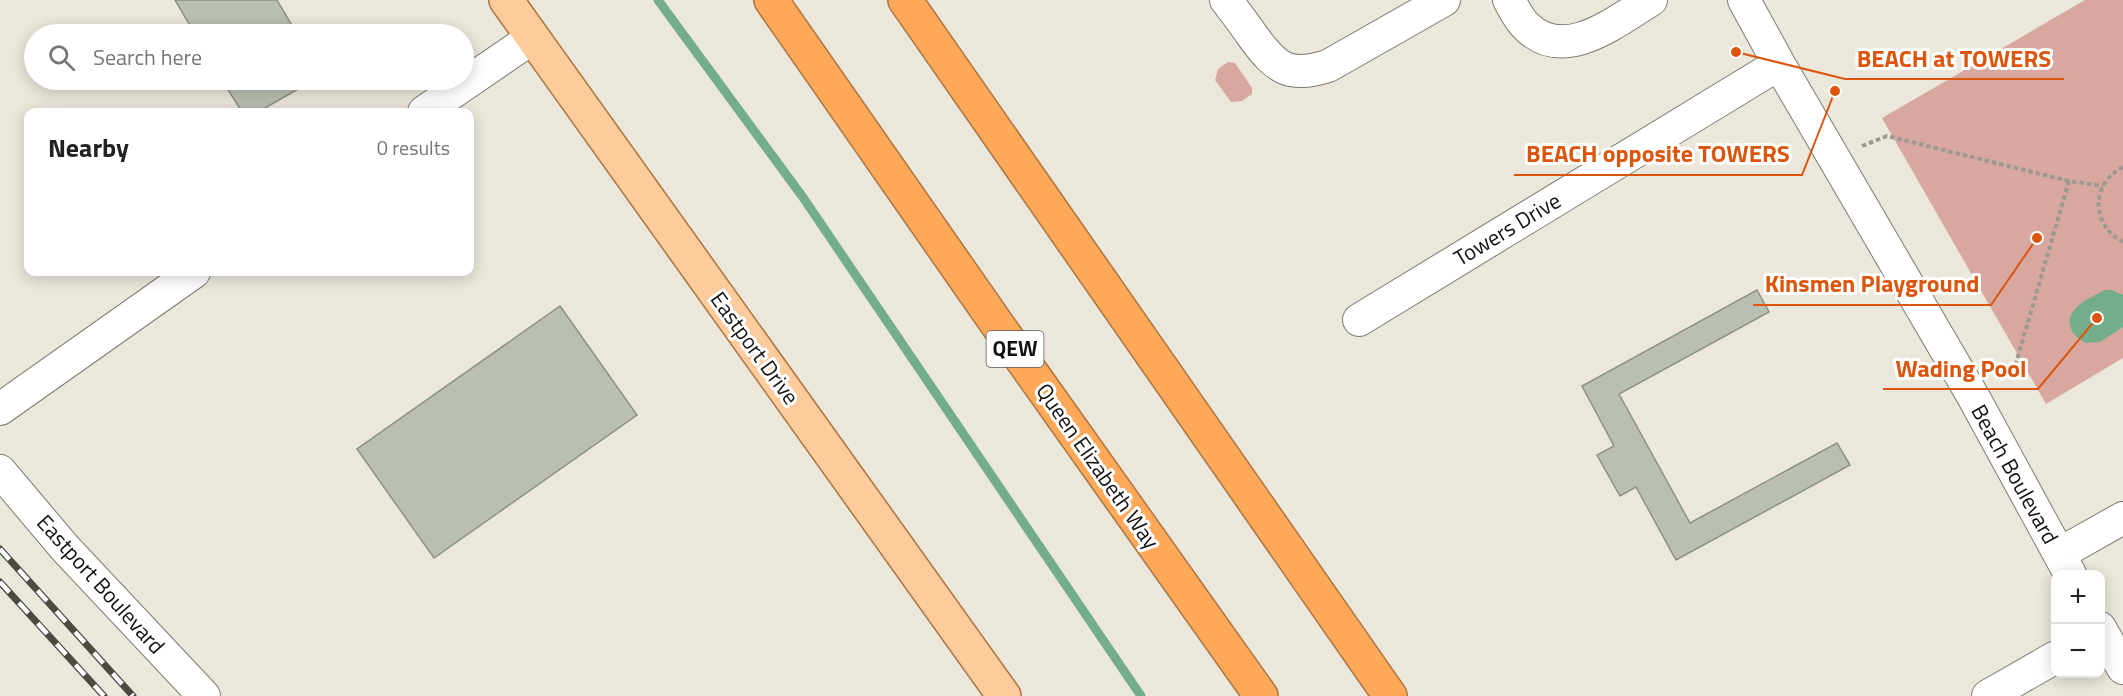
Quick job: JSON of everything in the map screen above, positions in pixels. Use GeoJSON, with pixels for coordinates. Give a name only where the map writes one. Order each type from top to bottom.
{"type":"FeatureCollection","features":[{"type":"Feature","properties":{"kind":"highway","name":"Queen Elizabeth Way"},"geometry":{"type":"LineString","coordinates":[[771,0],[999,327],[1261,696]]}},
{"type":"Feature","properties":{"kind":"highway"},"geometry":{"type":"LineString","coordinates":[[904,0],[1390,696]]}},
{"type":"Feature","properties":{"kind":"main road","name":"Eastport Drive"},"geometry":{"type":"LineString","coordinates":[[506,0],[1004,696]]}},
{"type":"Feature","properties":{"kind":"street"},"geometry":{"type":"LineString","coordinates":[[1226,0],[1275,64],[1293,71],[1311,71],[1328,66],[1444,0]]}},
{"type":"Feature","properties":{"kind":"street"},"geometry":{"type":"LineString","coordinates":[[1509,0],[1526,26],[1540,37],[1557,42],[1575,42],[1652,0]]}},
{"type":"Feature","properties":{"kind":"street","name":"Beach Boulevard"},"geometry":{"type":"LineString","coordinates":[[1744,0],[1974,398],[2064,564]]}},
{"type":"Feature","properties":{"kind":"street"},"geometry":{"type":"LineString","coordinates":[[474,78],[532,38]]}},
{"type":"Feature","properties":{"kind":"street","name":"Towers Drive"},"geometry":{"type":"LineString","coordinates":[[1359,320],[1779,64]]}},
{"type":"Feature","properties":{"kind":"street"},"geometry":{"type":"LineString","coordinates":[[430,108],[456,90]]}},
{"type":"Feature","properties":{"kind":"street"},"geometry":{"type":"LineString","coordinates":[[0,409],[188,276]]}},
{"type":"Feature","properties":{"kind":"street","name":"Eastport Boulevard"},"geometry":{"type":"LineString","coordinates":[[0,471],[65,548],[204,696]]}},
{"type":"Feature","properties":{"kind":"street"},"geometry":{"type":"LineString","coordinates":[[2064,564],[2123,518]]}},
{"type":"Feature","properties":{"kind":"street"},"geometry":{"type":"LineString","coordinates":[[2105,637],[2123,668]]}},
{"type":"Feature","properties":{"kind":"street"},"geometry":{"type":"LineString","coordinates":[[1988,696],[2051,659]]}},
{"type":"Feature","properties":{"kind":"path"},"geometry":{"type":"LineString","coordinates":[[1833,157],[1887,136],[2068,181],[2103,186]]}},
{"type":"Feature","properties":{"kind":"path"},"geometry":{"type":"LineString","coordinates":[[2123,167],[2110,176],[2103,186],[2099,199],[2099,212],[2103,224],[2111,235],[2123,242]]}},
{"type":"Feature","properties":{"kind":"path"},"geometry":{"type":"LineString","coordinates":[[1974,398],[2016,363],[2068,181]]}},
{"type":"Feature","properties":{"kind":"shaded area"},"geometry":{"type":"Polygon","coordinates":[[[2085,0],[2123,0],[2123,358],[2046,404],[1882,118],[2085,0]]]}},
{"type":"Feature","properties":{"kind":"shaded area"},"geometry":{"type":"Polygon","coordinates":[[[1228,62],[1235,63],[1252,88],[1252,94],[1242,101],[1231,102],[1215,80],[1218,69],[1228,62]]]}},
{"type":"Feature","properties":{"kind":"shaded area"},"geometry":{"type":"Polygon","coordinates":[[[2105,290],[2112,290],[2123,295],[2123,327],[2100,342],[2086,343],[2073,333],[2070,318],[2079,305],[2105,290]]]}},
{"type":"Feature","properties":{"kind":"building"},"geometry":{"type":"Polygon","coordinates":[[[175,0],[277,0],[291,24],[189,24],[175,0]]]}},
{"type":"Feature","properties":{"kind":"building"},"geometry":{"type":"Polygon","coordinates":[[[228,90],[296,90],[265,108],[240,108],[228,90]]]}},
{"type":"Feature","properties":{"kind":"building"},"geometry":{"type":"Polygon","coordinates":[[[1757,290],[1769,312],[1619,394],[1690,523],[1837,443],[1850,465],[1676,560],[1636,487],[1620,496],[1597,455],[1614,446],[1582,386],[1757,290]]]}},
{"type":"Feature","properties":{"kind":"building"},"geometry":{"type":"Polygon","coordinates":[[[560,306],[637,415],[434,558],[357,449],[560,306]]]}},
{"type":"Feature","properties":{"kind":"waterway"},"geometry":{"type":"LineString","coordinates":[[658,0],[802,196],[1141,696]]}},
{"type":"Feature","properties":{"kind":"railway"},"geometry":{"type":"LineString","coordinates":[[0,549],[133,696]]}},
{"type":"Feature","properties":{"kind":"railway"},"geometry":{"type":"LineString","coordinates":[[0,582],[104,696]]}},
{"type":"Feature","properties":{"kind":"place","name":"BEACH at TOWERS"},"geometry":{"type":"Point","coordinates":[1736,52]}},
{"type":"Feature","properties":{"kind":"place","name":"BEACH opposite TOWERS"},"geometry":{"type":"Point","coordinates":[1835,91]}},
{"type":"Feature","properties":{"kind":"place","name":"Kinsmen Playground"},"geometry":{"type":"Point","coordinates":[2037,238]}},
{"type":"Feature","properties":{"kind":"place","name":"Wading Pool"},"geometry":{"type":"Point","coordinates":[2097,318]}}]}
